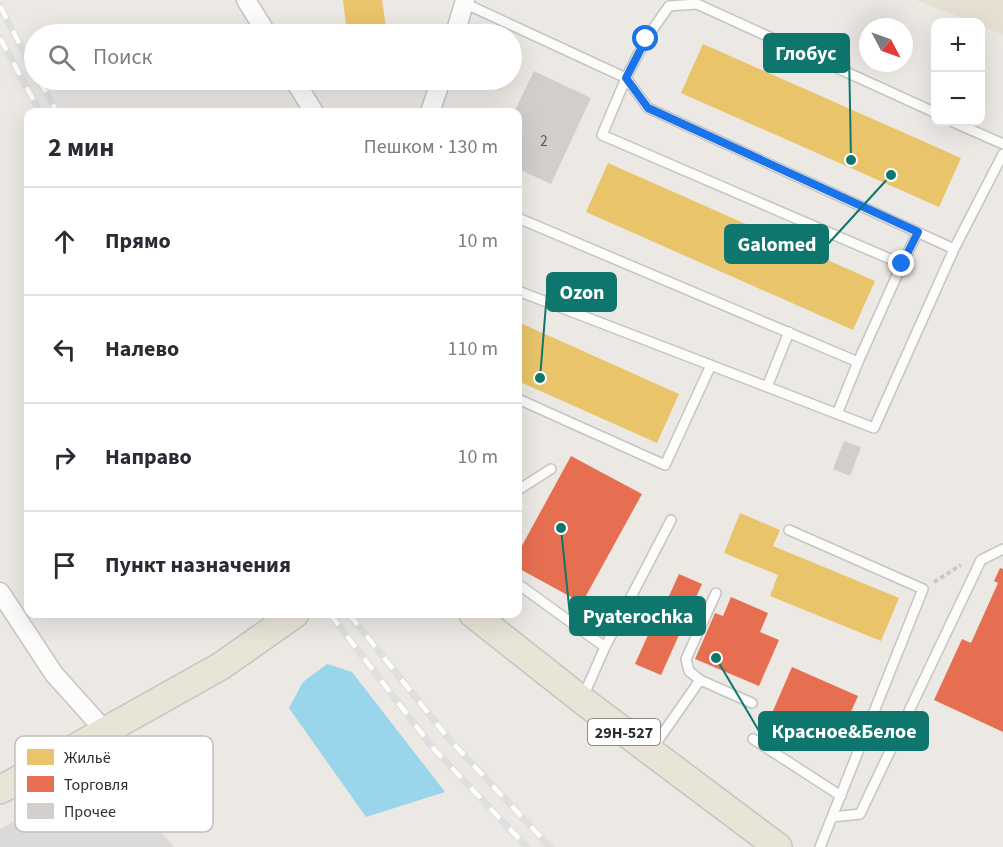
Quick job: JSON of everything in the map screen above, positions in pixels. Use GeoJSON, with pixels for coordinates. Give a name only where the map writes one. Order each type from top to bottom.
{"type":"FeatureCollection","features":[{"type":"Feature","properties":{"kind":"main road"},"geometry":{"type":"LineString","coordinates":[[99,736],[221,666],[289,618]]}},
{"type":"Feature","properties":{"kind":"main road","name":"29Н-527"},"geometry":{"type":"LineString","coordinates":[[478,618],[582,700],[778,847]]}},
{"type":"Feature","properties":{"kind":"main road"},"geometry":{"type":"LineString","coordinates":[[0,790],[15,782]]}},
{"type":"Feature","properties":{"kind":"street"},"geometry":{"type":"LineString","coordinates":[[246,0],[261,24]]}},
{"type":"Feature","properties":{"kind":"street"},"geometry":{"type":"LineString","coordinates":[[457,24],[465,1]]}},
{"type":"Feature","properties":{"kind":"street"},"geometry":{"type":"LineString","coordinates":[[300,90],[312,108]]}},
{"type":"Feature","properties":{"kind":"street"},"geometry":{"type":"LineString","coordinates":[[431,108],[438,90]]}},
{"type":"Feature","properties":{"kind":"street"},"geometry":{"type":"LineString","coordinates":[[0,592],[54,674],[106,732]]}},
{"type":"Feature","properties":{"kind":"lane"},"geometry":{"type":"LineString","coordinates":[[465,1],[513,24]]}},
{"type":"Feature","properties":{"kind":"lane"},"geometry":{"type":"LineString","coordinates":[[902,264],[603,135],[626,78],[646,39],[669,6],[697,4],[931,111]]}},
{"type":"Feature","properties":{"kind":"lane"},"geometry":{"type":"LineString","coordinates":[[522,28],[626,78],[648,108],[954,249]]}},
{"type":"Feature","properties":{"kind":"lane"},"geometry":{"type":"LineString","coordinates":[[963,126],[1003,144]]}},
{"type":"Feature","properties":{"kind":"lane"},"geometry":{"type":"LineString","coordinates":[[522,293],[874,428],[954,249],[1003,154]]}},
{"type":"Feature","properties":{"kind":"lane"},"geometry":{"type":"LineString","coordinates":[[522,221],[858,362]]}},
{"type":"Feature","properties":{"kind":"lane"},"geometry":{"type":"LineString","coordinates":[[837,414],[858,362],[918,232]]}},
{"type":"Feature","properties":{"kind":"lane"},"geometry":{"type":"LineString","coordinates":[[768,387],[789,332]]}},
{"type":"Feature","properties":{"kind":"lane"},"geometry":{"type":"LineString","coordinates":[[522,401],[665,465],[711,365]]}},
{"type":"Feature","properties":{"kind":"lane"},"geometry":{"type":"LineString","coordinates":[[522,487],[551,469]]}},
{"type":"Feature","properties":{"kind":"lane"},"geometry":{"type":"LineString","coordinates":[[582,700],[605,647],[671,520]]}},
{"type":"Feature","properties":{"kind":"lane"},"geometry":{"type":"LineString","coordinates":[[789,531],[923,589],[820,847]]}},
{"type":"Feature","properties":{"kind":"lane"},"geometry":{"type":"LineString","coordinates":[[832,817],[860,814],[981,560],[1003,549]]}},
{"type":"Feature","properties":{"kind":"lane"},"geometry":{"type":"LineString","coordinates":[[522,587],[605,647]]}},
{"type":"Feature","properties":{"kind":"lane"},"geometry":{"type":"LineString","coordinates":[[716,593],[686,659],[689,671],[700,680],[752,703]]}},
{"type":"Feature","properties":{"kind":"lane"},"geometry":{"type":"LineString","coordinates":[[650,751],[700,680]]}},
{"type":"Feature","properties":{"kind":"lane"},"geometry":{"type":"LineString","coordinates":[[753,739],[841,796]]}},
{"type":"Feature","properties":{"kind":"shaded area"},"geometry":{"type":"Polygon","coordinates":[[[916,0],[1003,0],[1003,35],[985,28],[985,18],[962,18],[916,0]]]}},
{"type":"Feature","properties":{"kind":"shaded area"},"geometry":{"type":"Polygon","coordinates":[[[15,821],[15,832],[161,832],[174,847],[0,847],[0,829],[15,821]]]}},
{"type":"Feature","properties":{"kind":"water"},"geometry":{"type":"Polygon","coordinates":[[[327,664],[352,672],[445,792],[366,817],[289,708],[303,682],[327,664]]]}},
{"type":"Feature","properties":{"kind":"building: Жильё"},"geometry":{"type":"Polygon","coordinates":[[[343,0],[382,0],[386,24],[346,24],[343,0]]]}},
{"type":"Feature","properties":{"kind":"building: Жильё"},"geometry":{"type":"Polygon","coordinates":[[[703,44],[961,158],[939,207],[681,93],[703,44]]]}},
{"type":"Feature","properties":{"kind":"building: Жильё"},"geometry":{"type":"Polygon","coordinates":[[[608,163],[875,281],[853,330],[586,212],[608,163]]]}},
{"type":"Feature","properties":{"kind":"building: Жильё"},"geometry":{"type":"Polygon","coordinates":[[[522,324],[679,394],[657,443],[522,383],[522,324]]]}},
{"type":"Feature","properties":{"kind":"building: Жильё"},"geometry":{"type":"Polygon","coordinates":[[[740,513],[780,530],[773,546],[899,598],[881,641],[770,596],[778,575],[724,553],[740,513]]]}},
{"type":"Feature","properties":{"kind":"building: Торговля"},"geometry":{"type":"Polygon","coordinates":[[[571,456],[642,494],[582,603],[522,570],[522,546],[571,456]]]}},
{"type":"Feature","properties":{"kind":"building: Торговля"},"geometry":{"type":"Polygon","coordinates":[[[1000,568],[1003,569],[1003,732],[934,700],[962,639],[971,643],[998,583],[994,581],[1000,568]]]}},
{"type":"Feature","properties":{"kind":"building: Торговля"},"geometry":{"type":"Polygon","coordinates":[[[679,574],[702,584],[661,675],[635,664],[660,608],[663,609],[679,574]]]}},
{"type":"Feature","properties":{"kind":"building: Торговля"},"geometry":{"type":"Polygon","coordinates":[[[731,597],[768,613],[760,632],[779,640],[759,686],[695,659],[715,613],[723,616],[731,597]]]}},
{"type":"Feature","properties":{"kind":"building: Торговля"},"geometry":{"type":"Polygon","coordinates":[[[792,667],[858,696],[838,741],[811,729],[808,737],[769,720],[792,667]]]}},
{"type":"Feature","properties":{"kind":"building: Прочее"},"geometry":{"type":"Polygon","coordinates":[[[534,71],[591,98],[551,184],[522,171],[522,108],[516,108],[534,71]]]}},
{"type":"Feature","properties":{"kind":"building: Прочее"},"geometry":{"type":"Polygon","coordinates":[[[844,441],[861,447],[850,476],[833,469],[844,441]]]}},
{"type":"Feature","properties":{"kind":"railway"},"geometry":{"type":"LineString","coordinates":[[0,6],[24,53]]}},
{"type":"Feature","properties":{"kind":"railway"},"geometry":{"type":"LineString","coordinates":[[0,38],[24,82]]}},
{"type":"Feature","properties":{"kind":"railway"},"geometry":{"type":"LineString","coordinates":[[28,90],[38,108]]}},
{"type":"Feature","properties":{"kind":"railway"},"geometry":{"type":"LineString","coordinates":[[45,90],[55,108]]}},
{"type":"Feature","properties":{"kind":"railway"},"geometry":{"type":"LineString","coordinates":[[333,618],[433,748],[527,847]]}},
{"type":"Feature","properties":{"kind":"railway"},"geometry":{"type":"LineString","coordinates":[[352,618],[449,739],[550,847]]}},
{"type":"Feature","properties":{"kind":"place","name":"Глобус"},"geometry":{"type":"Point","coordinates":[851,160]}},
{"type":"Feature","properties":{"kind":"place","name":"Galomed"},"geometry":{"type":"Point","coordinates":[891,175]}},
{"type":"Feature","properties":{"kind":"place","name":"Ozon"},"geometry":{"type":"Point","coordinates":[540,378]}},
{"type":"Feature","properties":{"kind":"place","name":"Pyaterochka"},"geometry":{"type":"Point","coordinates":[561,528]}},
{"type":"Feature","properties":{"kind":"place","name":"Красное&Белое"},"geometry":{"type":"Point","coordinates":[716,658]}},
{"type":"Feature","properties":{"kind":"route"},"geometry":{"type":"LineString","coordinates":[[646,39],[626,78],[648,108],[918,232],[902,264]]}}]}
